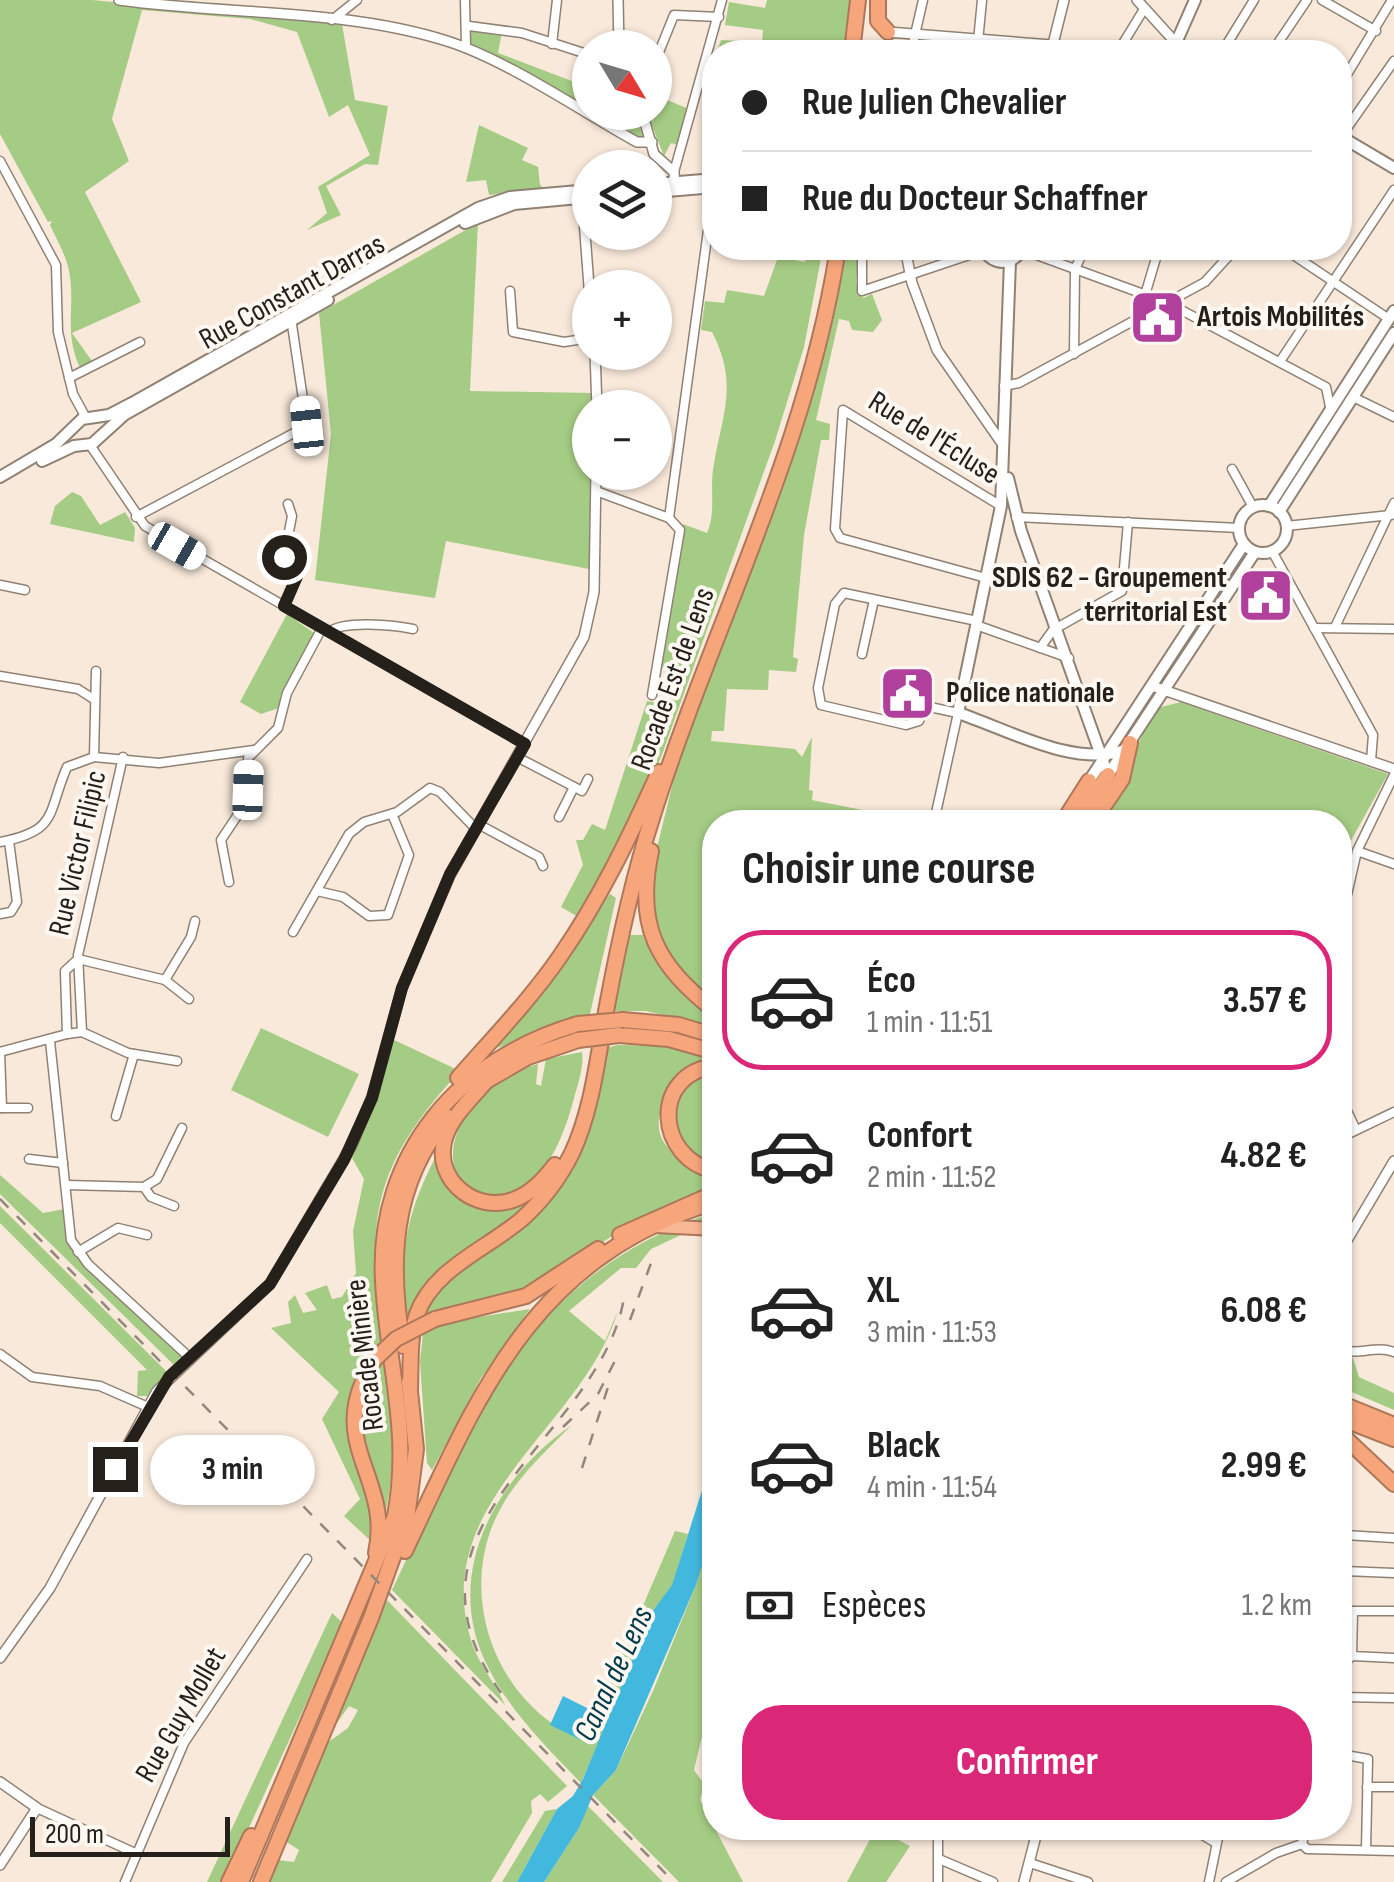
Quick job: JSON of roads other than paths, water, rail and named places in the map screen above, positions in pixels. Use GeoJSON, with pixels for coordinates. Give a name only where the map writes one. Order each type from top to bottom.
{"type":"FeatureCollection","features":[{"type":"Feature","properties":{"kind":"highway"},"geometry":{"type":"LineString","coordinates":[[853,40],[858,0]]}},
{"type":"Feature","properties":{"kind":"highway"},"geometry":{"type":"LineString","coordinates":[[861,40],[866,0]]}},
{"type":"Feature","properties":{"kind":"highway"},"geometry":{"type":"LineString","coordinates":[[878,0],[878,21],[888,32]]}},
{"type":"Feature","properties":{"kind":"highway","name":"Rocade Est de Lens"},"geometry":{"type":"LineString","coordinates":[[574,1135],[629,876],[663,762],[792,410],[827,260]]}},
{"type":"Feature","properties":{"kind":"highway","name":"Rocade Est de Lens"},"geometry":{"type":"LineString","coordinates":[[574,1135],[596,1072],[628,902],[678,744],[801,409],[836,260]]}},
{"type":"Feature","properties":{"kind":"highway"},"geometry":{"type":"LineString","coordinates":[[678,744],[649,860],[647,921],[667,966],[702,999]]}},
{"type":"Feature","properties":{"kind":"highway"},"geometry":{"type":"LineString","coordinates":[[1102,810],[1122,779],[1127,746]]}},
{"type":"Feature","properties":{"kind":"highway"},"geometry":{"type":"LineString","coordinates":[[382,1283],[378,1256],[380,1227],[394,1169],[406,1145],[438,1100],[508,1023],[566,948],[613,872],[663,762]]}},
{"type":"Feature","properties":{"kind":"highway"},"geometry":{"type":"LineString","coordinates":[[1105,806],[1108,774]]}},
{"type":"Feature","properties":{"kind":"highway"},"geometry":{"type":"LineString","coordinates":[[1085,810],[1108,774]]}},
{"type":"Feature","properties":{"kind":"highway"},"geometry":{"type":"LineString","coordinates":[[1071,810],[1089,781]]}},
{"type":"Feature","properties":{"kind":"highway","name":"Rocade Minière"},"geometry":{"type":"LineString","coordinates":[[242,1882],[396,1516],[402,1471],[402,1415],[382,1283],[391,1198],[426,1124],[458,1086],[499,1056],[543,1034],[679,1026],[702,1038]]}},
{"type":"Feature","properties":{"kind":"highway","name":"Rocade Minière"},"geometry":{"type":"LineString","coordinates":[[621,1028],[702,1042]]}},
{"type":"Feature","properties":{"kind":"highway","name":"Rocade Minière"},"geometry":{"type":"LineString","coordinates":[[261,1882],[371,1618],[412,1496],[416,1448],[394,1283],[400,1213],[408,1183],[432,1137],[489,1078],[578,1032]]}},
{"type":"Feature","properties":{"kind":"highway"},"geometry":{"type":"LineString","coordinates":[[702,1072],[683,1080],[671,1098],[667,1120],[674,1143],[687,1160],[702,1166]]}},
{"type":"Feature","properties":{"kind":"highway"},"geometry":{"type":"LineString","coordinates":[[489,1078],[444,1139],[447,1173],[462,1192],[491,1203],[527,1193],[555,1166],[574,1135]]}},
{"type":"Feature","properties":{"kind":"highway"},"geometry":{"type":"LineString","coordinates":[[410,1389],[412,1338],[426,1296],[445,1274],[522,1218],[541,1199],[574,1135]]}},
{"type":"Feature","properties":{"kind":"highway"},"geometry":{"type":"LineString","coordinates":[[363,1597],[378,1524],[352,1418],[362,1382],[375,1359],[396,1339],[435,1319],[526,1296],[647,1219],[702,1198]]}},
{"type":"Feature","properties":{"kind":"highway"},"geometry":{"type":"LineString","coordinates":[[371,1618],[469,1414],[510,1348],[563,1288],[614,1248],[702,1207]]}},
{"type":"Feature","properties":{"kind":"highway"},"geometry":{"type":"LineString","coordinates":[[655,1226],[702,1228]]}},
{"type":"Feature","properties":{"kind":"highway"},"geometry":{"type":"LineString","coordinates":[[1352,1408],[1394,1425]]}},
{"type":"Feature","properties":{"kind":"highway"},"geometry":{"type":"LineString","coordinates":[[1352,1423],[1394,1439]]}},
{"type":"Feature","properties":{"kind":"highway"},"geometry":{"type":"LineString","coordinates":[[1352,1444],[1394,1484]]}},
{"type":"Feature","properties":{"kind":"highway"},"geometry":{"type":"LineString","coordinates":[[229,1882],[294,1756]]}},
{"type":"Feature","properties":{"kind":"main road"},"geometry":{"type":"LineString","coordinates":[[1178,40],[1196,0]]}},
{"type":"Feature","properties":{"kind":"main road"},"geometry":{"type":"LineString","coordinates":[[1352,144],[1394,168]]}},
{"type":"Feature","properties":{"kind":"main road"},"geometry":{"type":"LineString","coordinates":[[672,182],[702,183]]}},
{"type":"Feature","properties":{"kind":"main road","name":"Rue Constant Darras"},"geometry":{"type":"LineString","coordinates":[[0,484],[54,454],[94,444],[124,415],[465,215],[512,201],[572,195]]}},
{"type":"Feature","properties":{"kind":"main road"},"geometry":{"type":"LineString","coordinates":[[994,260],[1010,261],[1004,412],[1014,511]]}},
{"type":"Feature","properties":{"kind":"main road"},"geometry":{"type":"LineString","coordinates":[[1274,509],[1329,412],[1392,315]]}},
{"type":"Feature","properties":{"kind":"main road","name":"Rue Constant Darras"},"geometry":{"type":"LineString","coordinates":[[0,477],[48,450],[82,422],[132,403],[291,318]]}},
{"type":"Feature","properties":{"kind":"main road"},"geometry":{"type":"LineString","coordinates":[[1274,509],[1394,333]]}},
{"type":"Feature","properties":{"kind":"main road"},"geometry":{"type":"LineString","coordinates":[[1004,412],[1002,477],[1108,774]]}},
{"type":"Feature","properties":{"kind":"main road"},"geometry":{"type":"LineString","coordinates":[[82,422],[75,440],[94,444]]}},
{"type":"Feature","properties":{"kind":"main road"},"geometry":{"type":"LineString","coordinates":[[82,422],[94,444]]}},
{"type":"Feature","properties":{"kind":"main road"},"geometry":{"type":"LineString","coordinates":[[1002,477],[1008,460]]}},
{"type":"Feature","properties":{"kind":"main road"},"geometry":{"type":"LineString","coordinates":[[1253,507],[1274,509],[1286,526],[1285,538],[1272,551],[1255,552],[1244,544],[1239,528],[1243,516],[1253,507]]}},
{"type":"Feature","properties":{"kind":"main road"},"geometry":{"type":"LineString","coordinates":[[1014,511],[999,519],[958,713],[1082,755],[1105,757],[1127,746]]}},
{"type":"Feature","properties":{"kind":"main road"},"geometry":{"type":"LineString","coordinates":[[1108,774],[1244,544]]}},
{"type":"Feature","properties":{"kind":"main road"},"geometry":{"type":"LineString","coordinates":[[1089,781],[1255,552]]}},
{"type":"Feature","properties":{"kind":"main road"},"geometry":{"type":"LineString","coordinates":[[1082,755],[1089,781]]}},
{"type":"Feature","properties":{"kind":"street"},"geometry":{"type":"LineString","coordinates":[[119,0],[190,4],[382,26],[466,48],[638,142],[652,142]]}},
{"type":"Feature","properties":{"kind":"street"},"geometry":{"type":"LineString","coordinates":[[332,20],[357,0]]}},
{"type":"Feature","properties":{"kind":"street"},"geometry":{"type":"LineString","coordinates":[[465,0],[469,26],[466,48]]}},
{"type":"Feature","properties":{"kind":"street"},"geometry":{"type":"LineString","coordinates":[[552,44],[557,0]]}},
{"type":"Feature","properties":{"kind":"street"},"geometry":{"type":"LineString","coordinates":[[618,0],[619,30]]}},
{"type":"Feature","properties":{"kind":"street"},"geometry":{"type":"LineString","coordinates":[[713,40],[722,0]]}},
{"type":"Feature","properties":{"kind":"street"},"geometry":{"type":"LineString","coordinates":[[914,40],[922,0]]}},
{"type":"Feature","properties":{"kind":"street"},"geometry":{"type":"LineString","coordinates":[[888,32],[977,40],[982,0]]}},
{"type":"Feature","properties":{"kind":"street"},"geometry":{"type":"LineString","coordinates":[[1054,40],[1064,0]]}},
{"type":"Feature","properties":{"kind":"street"},"geometry":{"type":"LineString","coordinates":[[1136,0],[1168,40]]}},
{"type":"Feature","properties":{"kind":"street"},"geometry":{"type":"LineString","coordinates":[[1229,40],[1254,0]]}},
{"type":"Feature","properties":{"kind":"street"},"geometry":{"type":"LineString","coordinates":[[1280,40],[1308,0]]}},
{"type":"Feature","properties":{"kind":"street"},"geometry":{"type":"LineString","coordinates":[[1322,0],[1376,31]]}},
{"type":"Feature","properties":{"kind":"street"},"geometry":{"type":"LineString","coordinates":[[1352,68],[1392,0]]}},
{"type":"Feature","properties":{"kind":"street"},"geometry":{"type":"LineString","coordinates":[[1126,40],[1144,9]]}},
{"type":"Feature","properties":{"kind":"street"},"geometry":{"type":"LineString","coordinates":[[668,30],[674,15],[719,17]]}},
{"type":"Feature","properties":{"kind":"street"},"geometry":{"type":"LineString","coordinates":[[469,26],[522,33],[572,50]]}},
{"type":"Feature","properties":{"kind":"street"},"geometry":{"type":"LineString","coordinates":[[1352,120],[1394,62]]}},
{"type":"Feature","properties":{"kind":"street"},"geometry":{"type":"LineString","coordinates":[[675,182],[702,81]]}},
{"type":"Feature","properties":{"kind":"street"},"geometry":{"type":"LineString","coordinates":[[648,130],[656,157],[675,182]]}},
{"type":"Feature","properties":{"kind":"street"},"geometry":{"type":"LineString","coordinates":[[0,162],[56,265],[57,328],[82,422]]}},
{"type":"Feature","properties":{"kind":"street"},"geometry":{"type":"LineString","coordinates":[[1352,253],[1394,190]]}},
{"type":"Feature","properties":{"kind":"street"},"geometry":{"type":"LineString","coordinates":[[669,518],[704,260]]}},
{"type":"Feature","properties":{"kind":"street"},"geometry":{"type":"LineString","coordinates":[[862,260],[862,291],[953,260]]}},
{"type":"Feature","properties":{"kind":"street"},"geometry":{"type":"LineString","coordinates":[[908,260],[936,350],[1001,442]]}},
{"type":"Feature","properties":{"kind":"street"},"geometry":{"type":"LineString","coordinates":[[1052,260],[1168,303],[1281,360],[1326,386],[1329,412]]}},
{"type":"Feature","properties":{"kind":"street"},"geometry":{"type":"LineString","coordinates":[[1074,354],[1075,269],[1079,260]]}},
{"type":"Feature","properties":{"kind":"street"},"geometry":{"type":"LineString","coordinates":[[1148,314],[1144,295],[1154,260]]}},
{"type":"Feature","properties":{"kind":"street"},"geometry":{"type":"LineString","coordinates":[[1004,386],[1074,354],[1206,282],[1225,260]]}},
{"type":"Feature","properties":{"kind":"street"},"geometry":{"type":"LineString","coordinates":[[1301,260],[1392,315]]}},
{"type":"Feature","properties":{"kind":"street"},"geometry":{"type":"LineString","coordinates":[[1281,360],[1347,260]]}},
{"type":"Feature","properties":{"kind":"street"},"geometry":{"type":"LineString","coordinates":[[510,291],[513,332],[555,341],[572,340]]}},
{"type":"Feature","properties":{"kind":"street"},"geometry":{"type":"LineString","coordinates":[[136,517],[307,426],[291,318]]}},
{"type":"Feature","properties":{"kind":"street"},"geometry":{"type":"LineString","coordinates":[[69,378],[140,342]]}},
{"type":"Feature","properties":{"kind":"street"},"geometry":{"type":"LineString","coordinates":[[1353,396],[1394,417]]}},
{"type":"Feature","properties":{"kind":"street","name":"Rue de l'Écluse"},"geometry":{"type":"LineString","coordinates":[[986,578],[840,538],[835,529],[843,410],[1014,511]]}},
{"type":"Feature","properties":{"kind":"street"},"geometry":{"type":"LineString","coordinates":[[982,419],[1004,412]]}},
{"type":"Feature","properties":{"kind":"street"},"geometry":{"type":"LineString","coordinates":[[94,444],[136,517],[525,744]]}},
{"type":"Feature","properties":{"kind":"street"},"geometry":{"type":"LineString","coordinates":[[1232,469],[1253,507]]}},
{"type":"Feature","properties":{"kind":"street"},"geometry":{"type":"LineString","coordinates":[[0,1658],[50,1588],[148,1407],[189,1357],[262,1293],[344,1160],[372,1098],[402,988],[450,874],[589,624],[596,491],[669,518],[680,530],[680,549],[652,695]]}},
{"type":"Feature","properties":{"kind":"street"},"geometry":{"type":"LineString","coordinates":[[284,606],[298,574],[284,557],[292,516],[288,504]]}},
{"type":"Feature","properties":{"kind":"street"},"geometry":{"type":"LineString","coordinates":[[1336,626],[1394,504]]}},
{"type":"Feature","properties":{"kind":"street"},"geometry":{"type":"LineString","coordinates":[[1014,511],[1239,528]]}},
{"type":"Feature","properties":{"kind":"street"},"geometry":{"type":"LineString","coordinates":[[1286,526],[1391,515]]}},
{"type":"Feature","properties":{"kind":"street"},"geometry":{"type":"LineString","coordinates":[[1040,648],[1058,626],[1122,591],[1128,522]]}},
{"type":"Feature","properties":{"kind":"street"},"geometry":{"type":"LineString","coordinates":[[1272,551],[1373,736],[1371,761]]}},
{"type":"Feature","properties":{"kind":"street"},"geometry":{"type":"LineString","coordinates":[[0,585],[25,590]]}},
{"type":"Feature","properties":{"kind":"street"},"geometry":{"type":"LineString","coordinates":[[937,810],[958,713],[925,706],[913,725],[825,707],[817,700],[836,598],[844,593],[977,623],[1069,658]]}},
{"type":"Feature","properties":{"kind":"street"},"geometry":{"type":"LineString","coordinates":[[862,654],[874,600]]}},
{"type":"Feature","properties":{"kind":"street"},"geometry":{"type":"LineString","coordinates":[[386,612],[390,624]]}},
{"type":"Feature","properties":{"kind":"street"},"geometry":{"type":"LineString","coordinates":[[229,882],[221,840],[247,801],[248,758],[278,728],[287,693],[326,630],[351,624],[369,628],[390,624],[413,630]]}},
{"type":"Feature","properties":{"kind":"street"},"geometry":{"type":"LineString","coordinates":[[1314,628],[1394,629]]}},
{"type":"Feature","properties":{"kind":"street"},"geometry":{"type":"LineString","coordinates":[[94,757],[96,671]]}},
{"type":"Feature","properties":{"kind":"street"},"geometry":{"type":"LineString","coordinates":[[0,676],[78,689],[95,700]]}},
{"type":"Feature","properties":{"kind":"street"},"geometry":{"type":"LineString","coordinates":[[1157,689],[1394,772],[1357,851],[1352,873]]}},
{"type":"Feature","properties":{"kind":"street"},"geometry":{"type":"LineString","coordinates":[[0,914],[11,912],[17,902],[4,842],[45,825],[56,809],[68,766],[94,757],[159,762],[254,750]]}},
{"type":"Feature","properties":{"kind":"street"},"geometry":{"type":"LineString","coordinates":[[517,757],[582,791],[588,779]]}},
{"type":"Feature","properties":{"kind":"street","name":"Rue Victor Filipic"},"geometry":{"type":"LineString","coordinates":[[78,959],[122,758]]}},
{"type":"Feature","properties":{"kind":"street"},"geometry":{"type":"LineString","coordinates":[[558,817],[574,787]]}},
{"type":"Feature","properties":{"kind":"street"},"geometry":{"type":"LineString","coordinates":[[292,932],[353,830],[392,814],[422,790],[434,788],[477,827],[539,857],[543,866]]}},
{"type":"Feature","properties":{"kind":"street"},"geometry":{"type":"LineString","coordinates":[[317,891],[343,896],[370,916],[388,914],[409,855],[392,814]]}},
{"type":"Feature","properties":{"kind":"street"},"geometry":{"type":"LineString","coordinates":[[1357,851],[1394,864]]}},
{"type":"Feature","properties":{"kind":"street"},"geometry":{"type":"LineString","coordinates":[[165,980],[191,937],[194,920]]}},
{"type":"Feature","properties":{"kind":"street"},"geometry":{"type":"LineString","coordinates":[[78,959],[165,980],[189,1000]]}},
{"type":"Feature","properties":{"kind":"street"},"geometry":{"type":"LineString","coordinates":[[78,959],[82,1032]]}},
{"type":"Feature","properties":{"kind":"street"},"geometry":{"type":"LineString","coordinates":[[66,1034],[65,972],[78,959]]}},
{"type":"Feature","properties":{"kind":"street"},"geometry":{"type":"LineString","coordinates":[[28,1108],[1,1108],[0,1052],[82,1032],[134,1054],[178,1061]]}},
{"type":"Feature","properties":{"kind":"street"},"geometry":{"type":"LineString","coordinates":[[50,1041],[71,1240],[78,1252],[189,1357]]}},
{"type":"Feature","properties":{"kind":"street"},"geometry":{"type":"LineString","coordinates":[[116,1116],[134,1054]]}},
{"type":"Feature","properties":{"kind":"street"},"geometry":{"type":"LineString","coordinates":[[1352,1132],[1394,1112]]}},
{"type":"Feature","properties":{"kind":"street"},"geometry":{"type":"LineString","coordinates":[[1352,1122],[1356,1130]]}},
{"type":"Feature","properties":{"kind":"street"},"geometry":{"type":"LineString","coordinates":[[66,1185],[144,1187],[157,1179],[182,1128]]}},
{"type":"Feature","properties":{"kind":"street"},"geometry":{"type":"LineString","coordinates":[[30,1159],[63,1162]]}},
{"type":"Feature","properties":{"kind":"street"},"geometry":{"type":"LineString","coordinates":[[1352,1232],[1394,1162]]}},
{"type":"Feature","properties":{"kind":"street"},"geometry":{"type":"LineString","coordinates":[[144,1187],[151,1197],[174,1206]]}},
{"type":"Feature","properties":{"kind":"street"},"geometry":{"type":"LineString","coordinates":[[78,1252],[118,1228],[147,1235]]}},
{"type":"Feature","properties":{"kind":"street"},"geometry":{"type":"LineString","coordinates":[[1352,1353],[1379,1348],[1394,1352]]}},
{"type":"Feature","properties":{"kind":"street"},"geometry":{"type":"LineString","coordinates":[[0,1354],[32,1377],[100,1386],[148,1407]]}},
{"type":"Feature","properties":{"kind":"street"},"geometry":{"type":"LineString","coordinates":[[1352,1533],[1394,1538]]}},
{"type":"Feature","properties":{"kind":"street","name":"Rue Guy Mollet"},"geometry":{"type":"LineString","coordinates":[[125,1882],[184,1743],[290,1578],[307,1559]]}},
{"type":"Feature","properties":{"kind":"street"},"geometry":{"type":"LineString","coordinates":[[1352,1571],[1394,1573]]}},
{"type":"Feature","properties":{"kind":"street"},"geometry":{"type":"LineString","coordinates":[[1394,1612],[1353,1610],[1352,1656],[1394,1658]]}},
{"type":"Feature","properties":{"kind":"street"},"geometry":{"type":"LineString","coordinates":[[1352,1696],[1394,1698]]}},
{"type":"Feature","properties":{"kind":"street"},"geometry":{"type":"LineString","coordinates":[[1352,1755],[1367,1756],[1366,1850]]}},
{"type":"Feature","properties":{"kind":"street"},"geometry":{"type":"LineString","coordinates":[[0,1782],[36,1808],[137,1854]]}},
{"type":"Feature","properties":{"kind":"street"},"geometry":{"type":"LineString","coordinates":[[1367,1786],[1394,1787]]}},
{"type":"Feature","properties":{"kind":"street"},"geometry":{"type":"LineString","coordinates":[[0,1865],[36,1808]]}},
{"type":"Feature","properties":{"kind":"street"},"geometry":{"type":"LineString","coordinates":[[938,1840],[938,1882]]}},
{"type":"Feature","properties":{"kind":"street"},"geometry":{"type":"LineString","coordinates":[[1024,1882],[1035,1840]]}},
{"type":"Feature","properties":{"kind":"street"},"geometry":{"type":"LineString","coordinates":[[1209,1882],[1216,1842],[1212,1840]]}},
{"type":"Feature","properties":{"kind":"street"},"geometry":{"type":"LineString","coordinates":[[1302,1844],[1303,1840]]}},
{"type":"Feature","properties":{"kind":"street"},"geometry":{"type":"LineString","coordinates":[[1302,1844],[1307,1849],[1394,1851]]}},
{"type":"Feature","properties":{"kind":"street"},"geometry":{"type":"LineString","coordinates":[[1226,1882],[1276,1853],[1302,1844]]}},
{"type":"Feature","properties":{"kind":"street"},"geometry":{"type":"LineString","coordinates":[[939,1858],[993,1882]]}},
{"type":"Feature","properties":{"kind":"street"},"geometry":{"type":"LineString","coordinates":[[1030,1862],[1088,1882]]}},
{"type":"Feature","properties":{"kind":"water"},"geometry":{"type":"Polygon","coordinates":[[[702,1490],[702,1566],[616,1770],[593,1795],[579,1828],[544,1882],[517,1882],[557,1809],[573,1796],[583,1779],[652,1612],[672,1585],[702,1490]]]}},
{"type":"Feature","properties":{"kind":"water"},"geometry":{"type":"Polygon","coordinates":[[[563,1696],[593,1711],[581,1740],[550,1725],[563,1696]]]}},
{"type":"Feature","properties":{"kind":"railway"},"geometry":{"type":"LineString","coordinates":[[0,1199],[674,1882]]}},
{"type":"Feature","properties":{"kind":"railway"},"geometry":{"type":"LineString","coordinates":[[630,1320],[654,1255]]}},
{"type":"Feature","properties":{"kind":"railway"},"geometry":{"type":"LineString","coordinates":[[501,1693],[471,1632],[466,1579],[480,1530],[508,1484],[578,1395],[607,1349],[624,1298]]}},
{"type":"Feature","properties":{"kind":"railway"},"geometry":{"type":"LineString","coordinates":[[563,1427],[598,1394],[619,1353]]}},
{"type":"Feature","properties":{"kind":"railway"},"geometry":{"type":"LineString","coordinates":[[582,1468],[608,1387]]}},
{"type":"Feature","properties":{"kind":"place","name":"Artois Mobilités"},"geometry":{"type":"Point","coordinates":[1158,317]}},
{"type":"Feature","properties":{"kind":"place","name":"SDIS 62 - Groupement territorial Est"},"geometry":{"type":"Point","coordinates":[1266,595]}},
{"type":"Feature","properties":{"kind":"place","name":"Police nationale"},"geometry":{"type":"Point","coordinates":[907,693]}},
{"type":"Feature","properties":{"kind":"water label","name":"Canal de Lens"},"geometry":{"type":"Point","coordinates":[614,1674]}}]}
